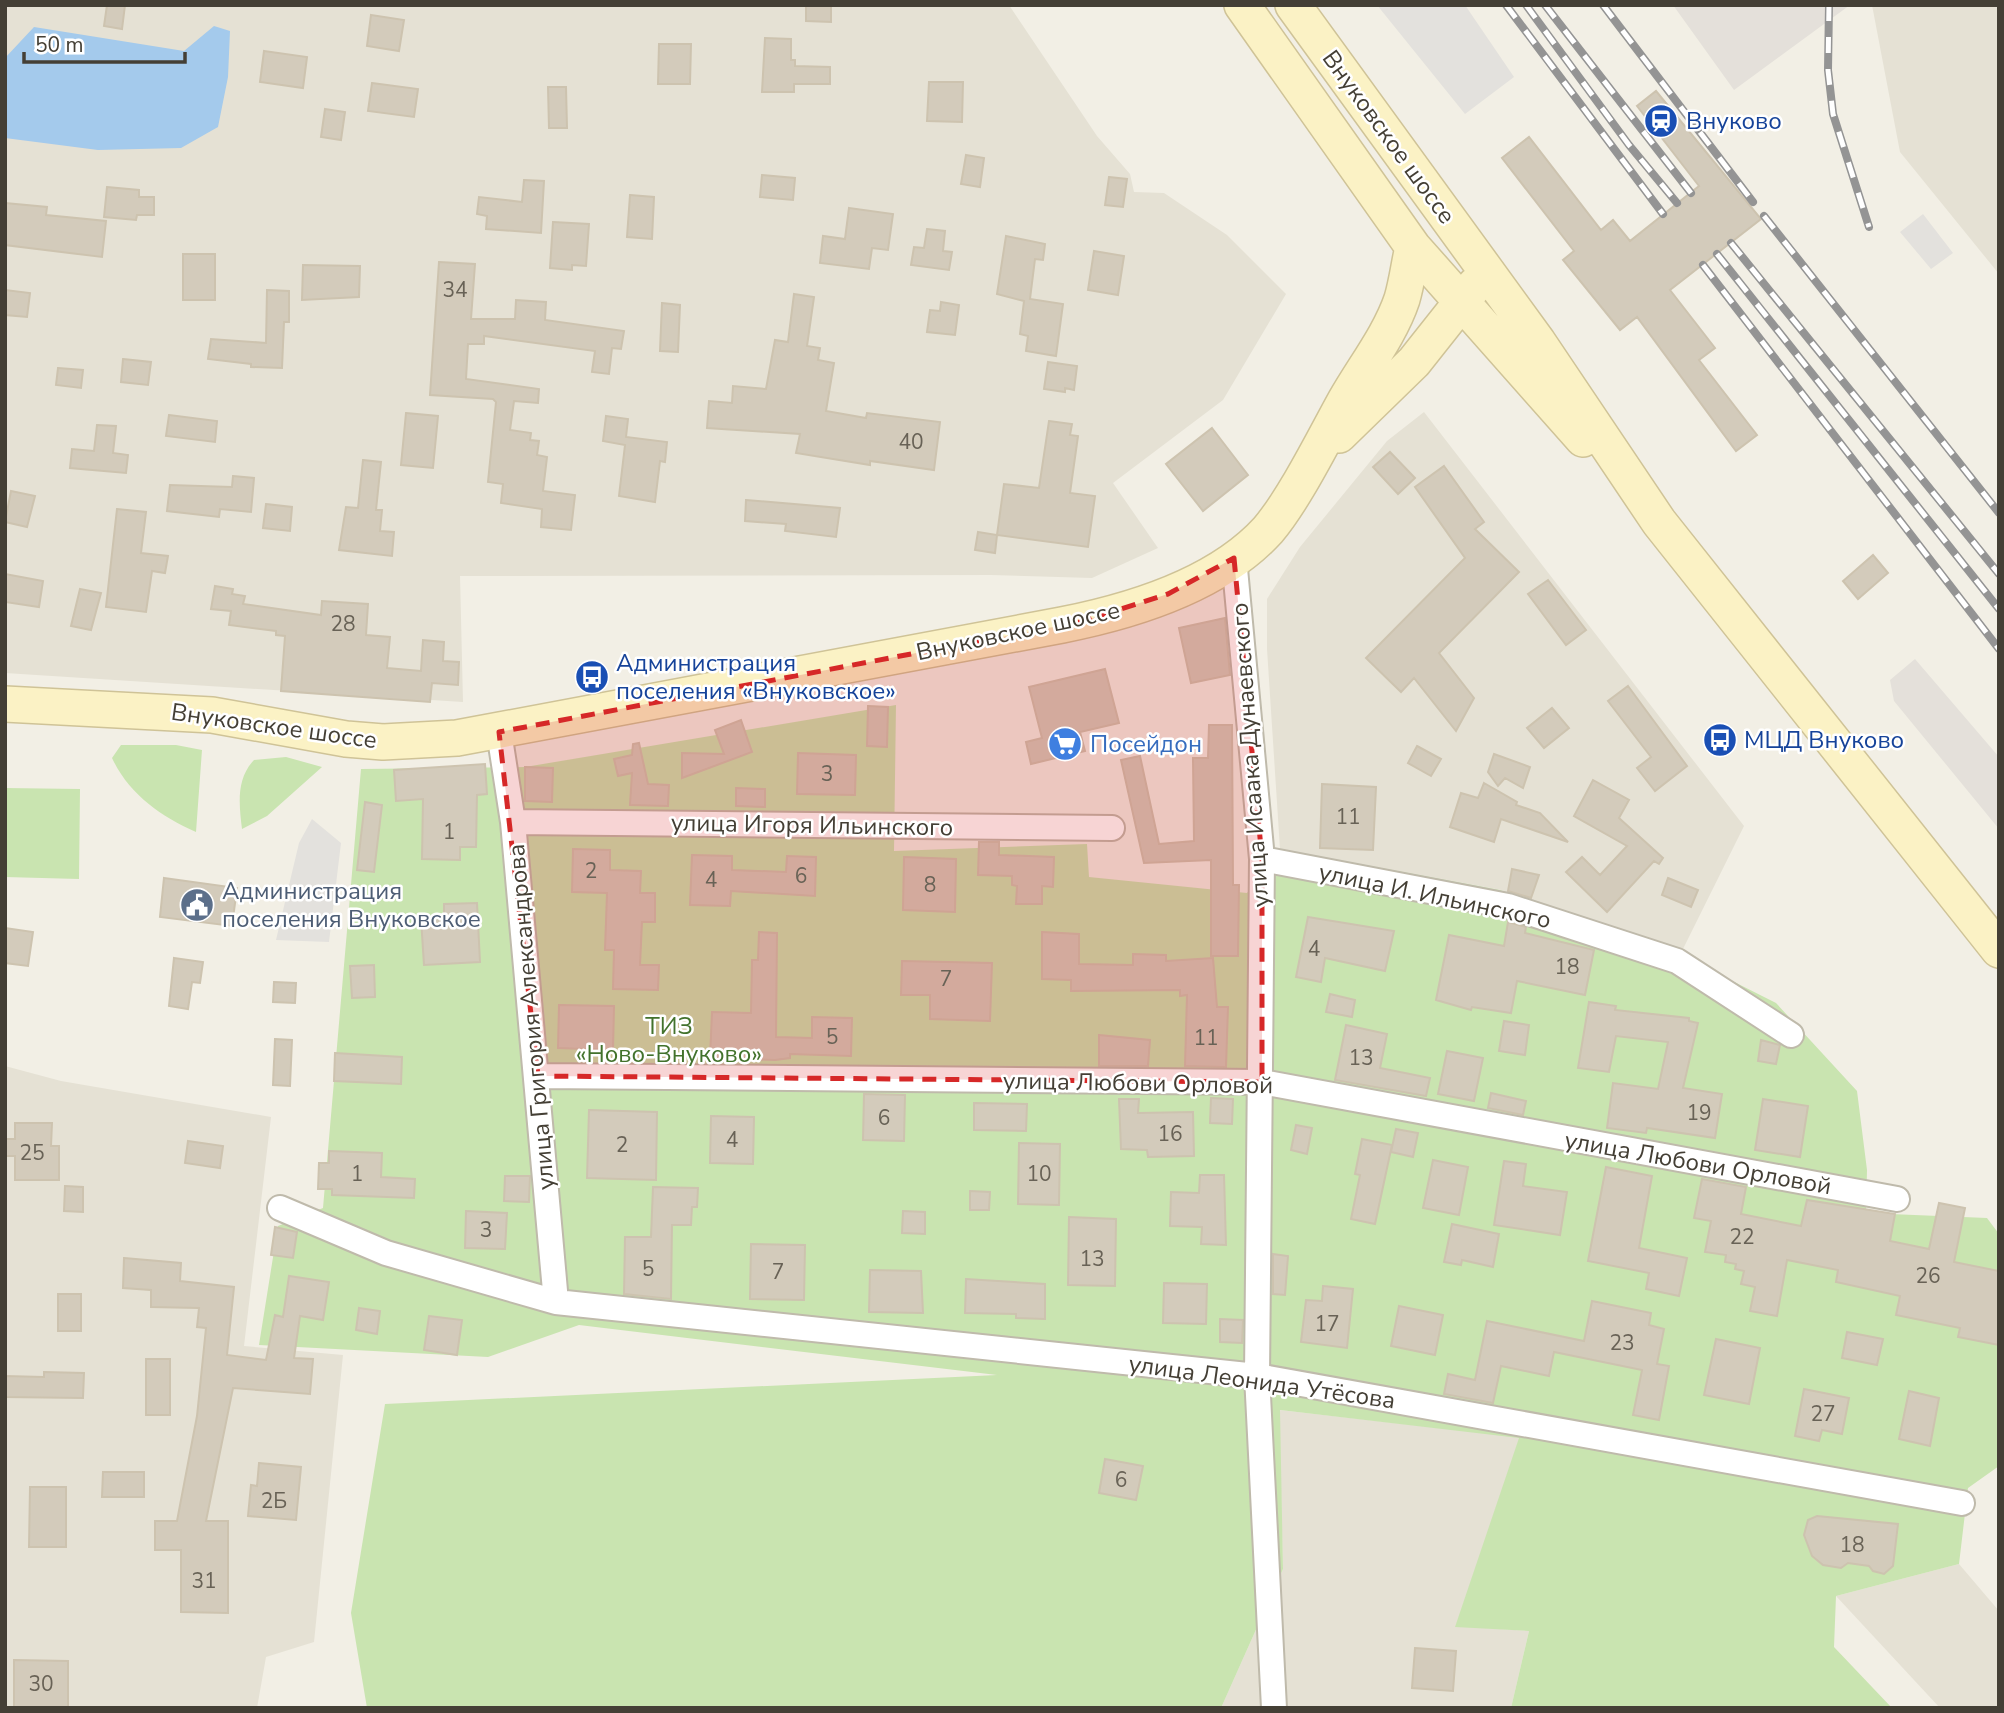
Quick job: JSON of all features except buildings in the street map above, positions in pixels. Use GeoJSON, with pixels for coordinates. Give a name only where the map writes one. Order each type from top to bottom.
{"type":"FeatureCollection","features":[{"type":"Feature","properties":{"kind":"main road","name":"Внуковское шоссе"},"geometry":{"type":"LineString","coordinates":[[1242,5],[1413,247],[1453,291]]}},
{"type":"Feature","properties":{"kind":"main road","name":"Внуковское шоссе"},"geometry":{"type":"LineString","coordinates":[[1293,5],[1485,269],[1453,291],[1415,362],[1311,462]]}},
{"type":"Feature","properties":{"kind":"main road","name":"Внуковское шоссе"},"geometry":{"type":"LineString","coordinates":[[5,704],[212,715],[346,739],[416,741],[499,733],[1080,622],[1168,594],[1234,558],[1269,529],[1311,462],[1402,300],[1413,247]]}},
{"type":"Feature","properties":{"kind":"main road"},"geometry":{"type":"LineString","coordinates":[[1485,269],[1538,342],[1659,522]]}},
{"type":"Feature","properties":{"kind":"main road"},"geometry":{"type":"LineString","coordinates":[[1402,300],[1453,291],[1514,364],[1659,522],[1999,950]]}},
{"type":"Feature","properties":{"kind":"street","name":"улица Исаака Дунаевского"},"geometry":{"type":"LineString","coordinates":[[1234,558],[1262,859],[1262,1082],[1257,1376],[1274,1708]]}},
{"type":"Feature","properties":{"kind":"street","name":"улица Григория Александрова"},"geometry":{"type":"LineString","coordinates":[[499,733],[513,821],[538,1076],[556,1302]]}},
{"type":"Feature","properties":{"kind":"street","name":"улица Игоря Ильинского"},"geometry":{"type":"LineString","coordinates":[[513,821],[1112,828]]}},
{"type":"Feature","properties":{"kind":"street","name":"улица И. Ильинского"},"geometry":{"type":"LineString","coordinates":[[1262,859],[1508,906],[1677,961],[1791,1035]]}},
{"type":"Feature","properties":{"kind":"street","name":"улица Любови Орловой"},"geometry":{"type":"LineString","coordinates":[[538,1076],[1262,1082],[1897,1199]]}},
{"type":"Feature","properties":{"kind":"street","name":"улица Леонида Утёсова"},"geometry":{"type":"LineString","coordinates":[[280,1208],[386,1253],[556,1302],[1257,1376],[1962,1503]]}},
{"type":"Feature","properties":{"kind":"highlighted area"},"geometry":{"type":"Polygon","coordinates":[[[1234,558],[1262,859],[1262,1082],[538,1076],[499,732],[1080,622],[1168,594],[1234,558]]]}},
{"type":"Feature","properties":{"kind":"shaded area"},"geometry":{"type":"Polygon","coordinates":[[[5,5],[1009,5],[1097,136],[1130,174],[1134,192],[1164,193],[1227,235],[1286,294],[1223,400],[1113,483],[1158,548],[1092,578],[991,575],[460,576],[463,702],[5,673],[5,5]]]}},
{"type":"Feature","properties":{"kind":"shaded area"},"geometry":{"type":"Polygon","coordinates":[[[1377,5],[1465,5],[1514,77],[1465,114],[1377,5]]]}},
{"type":"Feature","properties":{"kind":"shaded area"},"geometry":{"type":"Polygon","coordinates":[[[1673,5],[1850,5],[1734,90],[1673,5]]]}},
{"type":"Feature","properties":{"kind":"shaded area"},"geometry":{"type":"Polygon","coordinates":[[[1872,5],[1999,5],[1999,274],[1900,152],[1872,5]]]}},
{"type":"Feature","properties":{"kind":"shaded area"},"geometry":{"type":"Polygon","coordinates":[[[1923,214],[1953,253],[1931,269],[1900,232],[1923,214]]]}},
{"type":"Feature","properties":{"kind":"shaded area"},"geometry":{"type":"Polygon","coordinates":[[[1424,412],[1744,826],[1680,955],[1501,890],[1280,849],[1267,649],[1267,599],[1300,547],[1387,441],[1424,412]]]}},
{"type":"Feature","properties":{"kind":"shaded area"},"geometry":{"type":"Polygon","coordinates":[[[1915,659],[1999,757],[1999,829],[1894,701],[1890,680],[1915,659]]]}},
{"type":"Feature","properties":{"kind":"shaded area"},"geometry":{"type":"Polygon","coordinates":[[[312,819],[341,843],[329,942],[276,940],[299,843],[312,819]]]}},
{"type":"Feature","properties":{"kind":"shaded area"},"geometry":{"type":"Polygon","coordinates":[[[5,1066],[61,1081],[271,1117],[244,1346],[343,1355],[314,1642],[266,1657],[257,1708],[5,1708],[5,1066]]]}},
{"type":"Feature","properties":{"kind":"shaded area"},"geometry":{"type":"Polygon","coordinates":[[[1279,1410],[1520,1437],[1456,1626],[1529,1631],[1511,1708],[1221,1708],[1283,1569],[1279,1410]]]}},
{"type":"Feature","properties":{"kind":"shaded area"},"geometry":{"type":"Polygon","coordinates":[[[1959,1564],[1999,1611],[1999,1708],[1940,1708],[1836,1596],[1959,1564]]]}},
{"type":"Feature","properties":{"kind":"green space","name":"ТИЗ «Ново-Внуково»"},"geometry":{"type":"Polygon","coordinates":[[[896,705],[894,851],[1087,844],[1089,877],[1247,893],[1280,849],[1500,890],[1649,939],[1776,1003],[1857,1091],[1867,1170],[1866,1213],[1987,1218],[1999,1234],[1999,1466],[1968,1488],[1959,1564],[1836,1596],[1834,1647],[1892,1708],[1511,1708],[1529,1631],[1455,1627],[1519,1438],[1280,1410],[1283,1569],[1221,1708],[367,1708],[351,1613],[385,1404],[997,1375],[579,1325],[488,1357],[259,1345],[278,1226],[323,1208],[361,769],[525,767],[896,705]]]}},
{"type":"Feature","properties":{"kind":"green space"},"geometry":{"type":"Polygon","coordinates":[[[121,745],[176,745],[202,750],[196,832],[158,811],[127,782],[112,758],[121,745]]]}},
{"type":"Feature","properties":{"kind":"green space"},"geometry":{"type":"Polygon","coordinates":[[[286,757],[322,767],[267,816],[242,829],[240,792],[248,767],[254,760],[286,757]]]}},
{"type":"Feature","properties":{"kind":"green space"},"geometry":{"type":"Polygon","coordinates":[[[5,788],[80,789],[79,879],[5,877],[5,788]]]}},
{"type":"Feature","properties":{"kind":"water"},"geometry":{"type":"Polygon","coordinates":[[[214,26],[230,31],[228,77],[218,127],[181,148],[98,150],[5,138],[5,58],[34,27],[184,51],[214,26]]]}},
{"type":"Feature","properties":{"kind":"railway"},"geometry":{"type":"LineString","coordinates":[[1506,5],[1663,214]]}},
{"type":"Feature","properties":{"kind":"railway"},"geometry":{"type":"LineString","coordinates":[[1526,5],[1629,145],[1677,203]]}},
{"type":"Feature","properties":{"kind":"railway"},"geometry":{"type":"LineString","coordinates":[[1545,5],[1691,193]]}},
{"type":"Feature","properties":{"kind":"railway"},"geometry":{"type":"LineString","coordinates":[[1603,5],[1753,202]]}},
{"type":"Feature","properties":{"kind":"railway"},"geometry":{"type":"LineString","coordinates":[[1829,5],[1828,70],[1833,114],[1869,227]]}},
{"type":"Feature","properties":{"kind":"railway"},"geometry":{"type":"LineString","coordinates":[[1764,216],[1999,513]]}},
{"type":"Feature","properties":{"kind":"railway"},"geometry":{"type":"LineString","coordinates":[[1731,243],[1999,574]]}},
{"type":"Feature","properties":{"kind":"railway"},"geometry":{"type":"LineString","coordinates":[[1717,254],[1999,609]]}},
{"type":"Feature","properties":{"kind":"railway"},"geometry":{"type":"LineString","coordinates":[[1703,265],[1999,649]]}},
{"type":"Feature","properties":{"kind":"place","name":"Внуково"},"geometry":{"type":"Point","coordinates":[1661,121]}},
{"type":"Feature","properties":{"kind":"place","name":"Администрация поселения «Внуковское»"},"geometry":{"type":"Point","coordinates":[592,677]}},
{"type":"Feature","properties":{"kind":"place","name":"МЦД Внуково"},"geometry":{"type":"Point","coordinates":[1720,740]}},
{"type":"Feature","properties":{"kind":"place","name":"Посейдон"},"geometry":{"type":"Point","coordinates":[1065,744]}},
{"type":"Feature","properties":{"kind":"place","name":"Администрация поселения Внуковское"},"geometry":{"type":"Point","coordinates":[197,905]}}]}
